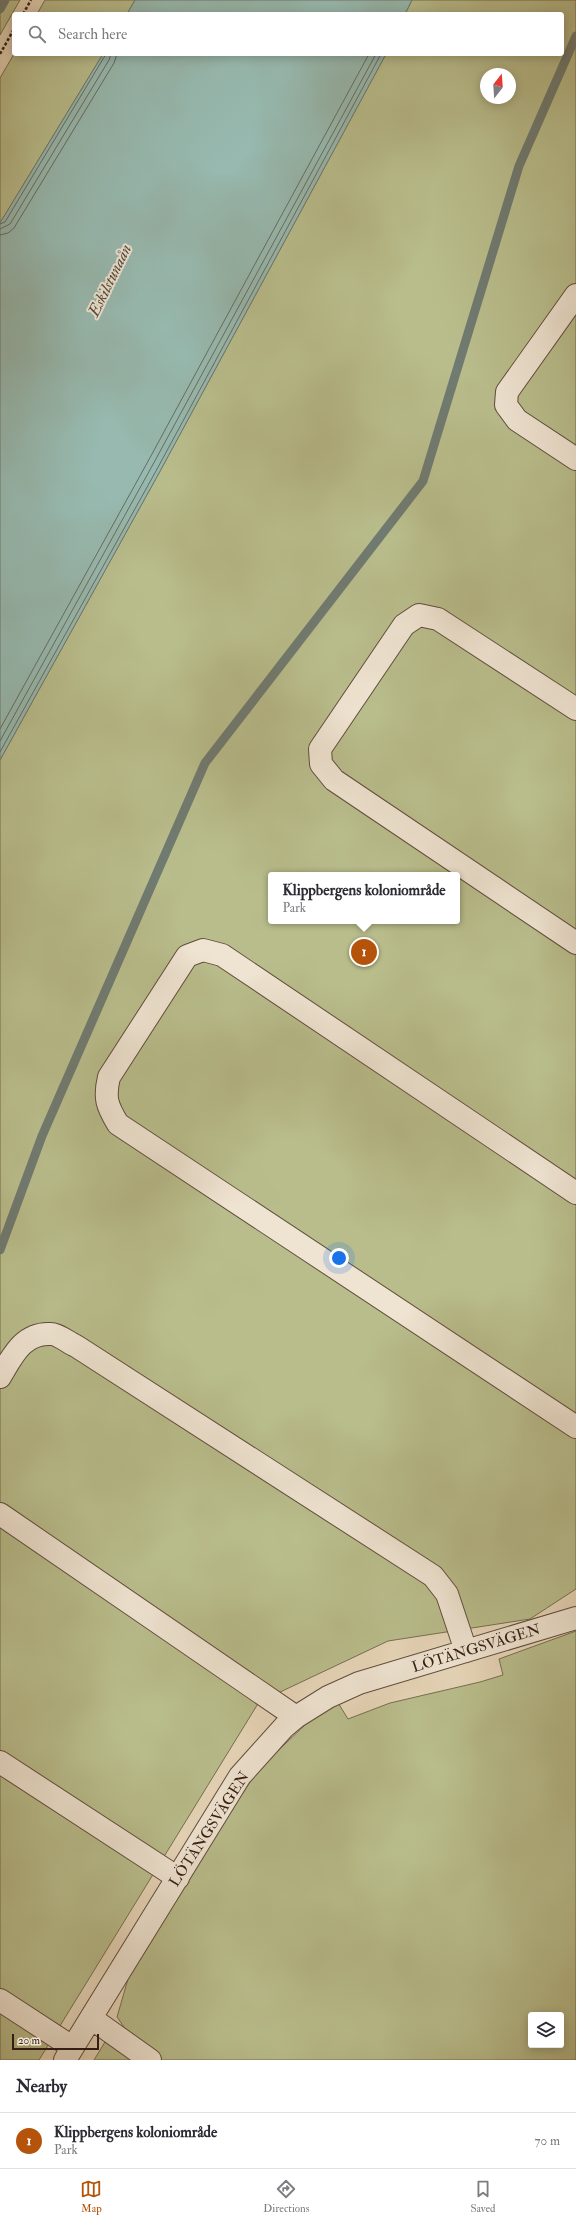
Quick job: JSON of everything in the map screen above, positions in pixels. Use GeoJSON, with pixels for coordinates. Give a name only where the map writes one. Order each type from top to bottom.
{"type":"FeatureCollection","features":[{"type":"Feature","properties":{"kind":"street"},"geometry":{"type":"LineString","coordinates":[[576,295],[507,392],[506,405],[518,420],[576,458]]}},
{"type":"Feature","properties":{"kind":"street"},"geometry":{"type":"LineString","coordinates":[[576,709],[438,619],[419,614],[404,625],[320,750],[320,764],[334,780],[576,943]]}},
{"type":"Feature","properties":{"kind":"street"},"geometry":{"type":"LineString","coordinates":[[576,1193],[222,955],[203,950],[187,956],[109,1078],[105,1094],[109,1110],[118,1124],[576,1427]]}},
{"type":"Feature","properties":{"kind":"street"},"geometry":{"type":"LineString","coordinates":[[0,1377],[19,1347],[30,1337],[52,1334],[76,1346],[433,1576],[447,1594],[466,1651]]}},
{"type":"Feature","properties":{"kind":"street"},"geometry":{"type":"LineString","coordinates":[[0,1514],[296,1718]]}},
{"type":"Feature","properties":{"kind":"street","name":"LÖTÄNGSVÄGEN"},"geometry":{"type":"LineString","coordinates":[[69,2054],[240,1776],[284,1727],[328,1697],[359,1683],[576,1618]]}},
{"type":"Feature","properties":{"kind":"street"},"geometry":{"type":"LineString","coordinates":[[0,1762],[178,1878]]}},
{"type":"Feature","properties":{"kind":"street"},"geometry":{"type":"LineString","coordinates":[[0,2000],[69,2054]]}},
{"type":"Feature","properties":{"kind":"street"},"geometry":{"type":"LineString","coordinates":[[91,2018],[150,2060]]}},
{"type":"Feature","properties":{"kind":"path"},"geometry":{"type":"LineString","coordinates":[[24,12],[31,0]]}},
{"type":"Feature","properties":{"kind":"path"},"geometry":{"type":"LineString","coordinates":[[0,54],[12,33]]}},
{"type":"Feature","properties":{"kind":"green space"},"geometry":{"type":"Polygon","coordinates":[[[0,0],[20,0],[12,12],[0,35],[0,0]]]}},
{"type":"Feature","properties":{"kind":"green space"},"geometry":{"type":"Polygon","coordinates":[[[45,0],[135,0],[128,12],[38,12],[45,0]]]}},
{"type":"Feature","properties":{"kind":"green space"},"geometry":{"type":"Polygon","coordinates":[[[412,0],[576,0],[576,1589],[530,1619],[388,1641],[259,1702],[39,2060],[0,2060],[0,760],[159,473],[385,56],[564,56],[564,12],[406,12],[412,0]]]}},
{"type":"Feature","properties":{"kind":"green space"},"geometry":{"type":"Polygon","coordinates":[[[13,56],[102,56],[0,223],[0,78],[13,56]]]}},
{"type":"Feature","properties":{"kind":"green space"},"geometry":{"type":"Polygon","coordinates":[[[576,1631],[576,2060],[162,2060],[133,2040],[117,2017],[128,1979],[257,1771],[310,1720],[337,1701],[348,1719],[390,1703],[480,1682],[503,1675],[499,1659],[576,1631]]]}},
{"type":"Feature","properties":{"kind":"green space"},"geometry":{"type":"Polygon","coordinates":[[[105,2042],[136,2060],[94,2060],[105,2042]]]}},
{"type":"Feature","properties":{"kind":"water"},"geometry":{"type":"Polygon","coordinates":[[[135,0],[412,0],[406,12],[128,12],[135,0]]]}},
{"type":"Feature","properties":{"kind":"water","name":"Eskilstunaån"},"geometry":{"type":"Polygon","coordinates":[[[102,56],[385,56],[159,473],[0,760],[0,223],[102,56]]]}},
{"type":"Feature","properties":{"kind":"waterway"},"geometry":{"type":"LineString","coordinates":[[0,9],[5,0]]}},
{"type":"Feature","properties":{"kind":"waterway"},"geometry":{"type":"LineString","coordinates":[[0,1250],[42,1136],[205,763],[423,481],[519,166],[576,36]]}},
{"type":"Feature","properties":{"kind":"place","name":"Klippbergens koloniområde"},"geometry":{"type":"Point","coordinates":[364,952]}}]}
